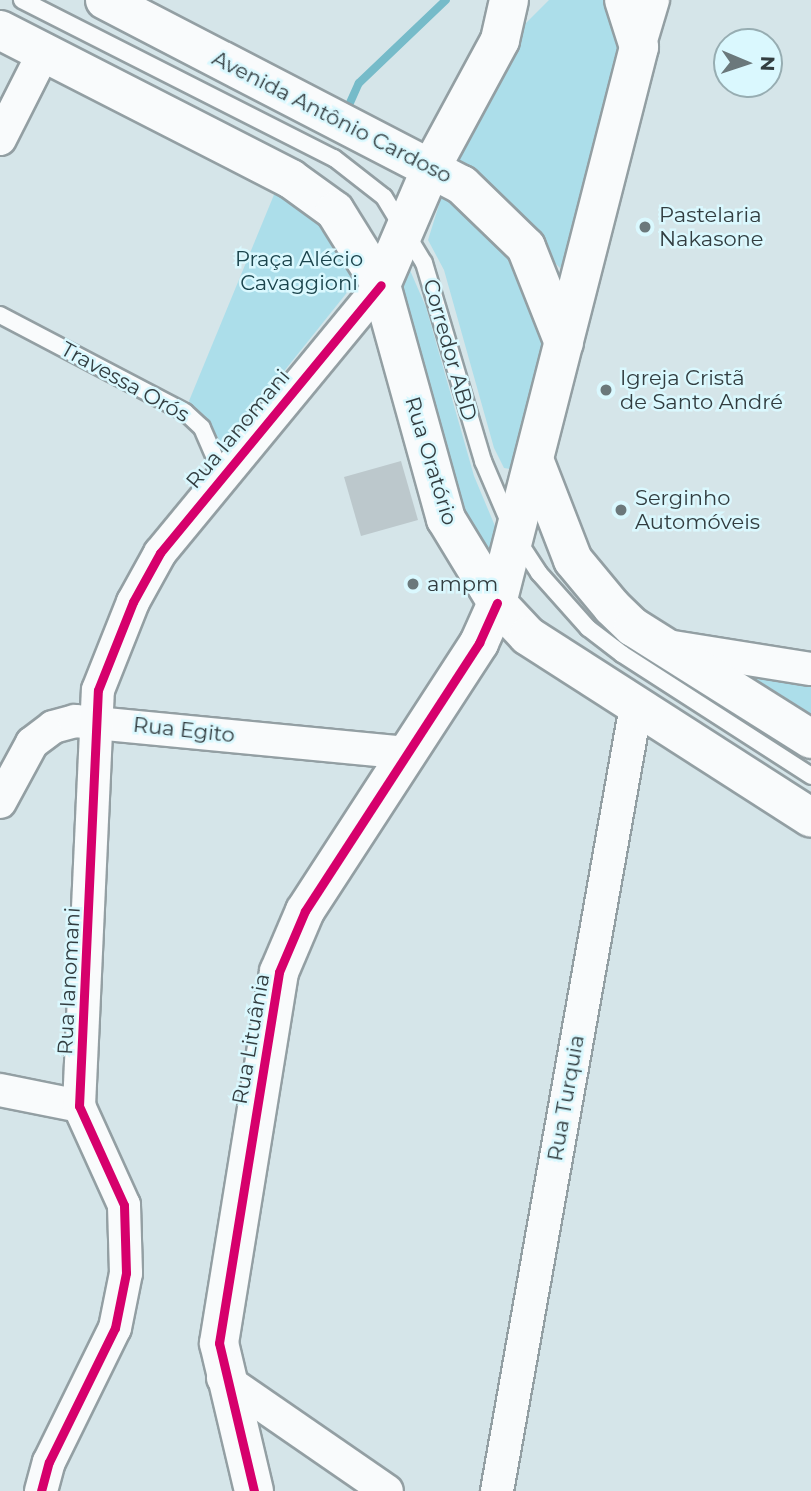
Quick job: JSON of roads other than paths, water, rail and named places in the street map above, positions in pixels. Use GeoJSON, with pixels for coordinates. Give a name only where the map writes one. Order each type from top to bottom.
{"type":"FeatureCollection","features":[{"type":"Feature","properties":{"kind":"main road","name":"Avenida Antônio Cardoso"},"geometry":{"type":"LineString","coordinates":[[105,0],[432,166],[494,212],[526,247],[564,344]]}},
{"type":"Feature","properties":{"kind":"main road"},"geometry":{"type":"LineString","coordinates":[[500,40],[509,0]]}},
{"type":"Feature","properties":{"kind":"main road"},"geometry":{"type":"LineString","coordinates":[[381,285],[432,166],[500,40],[535,0]]}},
{"type":"Feature","properties":{"kind":"main road"},"geometry":{"type":"LineString","coordinates":[[624,0],[639,47],[535,461],[561,535],[589,584],[633,627],[811,739]]}},
{"type":"Feature","properties":{"kind":"main road"},"geometry":{"type":"LineString","coordinates":[[0,30],[299,185],[335,211],[381,285]]}},
{"type":"Feature","properties":{"kind":"main road","name":"Rua Oratório"},"geometry":{"type":"LineString","coordinates":[[381,285],[446,519],[497,603],[528,636],[811,818]]}},
{"type":"Feature","properties":{"kind":"main road","name":"Rua Lituânia"},"geometry":{"type":"LineString","coordinates":[[254,1491],[223,1378],[220,1327],[279,972],[305,911],[479,643],[497,603],[535,461]]}},
{"type":"Feature","properties":{"kind":"street"},"geometry":{"type":"LineString","coordinates":[[639,47],[653,0]]}},
{"type":"Feature","properties":{"kind":"street"},"geometry":{"type":"LineString","coordinates":[[0,139],[44,52]]}},
{"type":"Feature","properties":{"kind":"street","name":"Rua Ianomani"},"geometry":{"type":"LineString","coordinates":[[41,1491],[49,1462],[115,1328],[126,1273],[124,1205],[79,1106],[101,722],[98,690],[145,577],[222,474],[381,285]]}},
{"type":"Feature","properties":{"kind":"street"},"geometry":{"type":"LineString","coordinates":[[664,646],[811,668]]}},
{"type":"Feature","properties":{"kind":"street","name":"Rua Turquia"},"geometry":{"type":"LineString","coordinates":[[497,1491],[636,706]]}},
{"type":"Feature","properties":{"kind":"street","name":"Rua Egito"},"geometry":{"type":"LineString","coordinates":[[0,802],[41,734],[75,721],[408,753]]}},
{"type":"Feature","properties":{"kind":"street"},"geometry":{"type":"LineString","coordinates":[[0,1090],[79,1106]]}},
{"type":"Feature","properties":{"kind":"street"},"geometry":{"type":"LineString","coordinates":[[223,1378],[387,1491]]}},
{"type":"Feature","properties":{"kind":"lane","name":"Corredor ABD"},"geometry":{"type":"LineString","coordinates":[[22,0],[334,158],[384,197],[405,226],[433,289],[482,461],[515,536],[561,600],[588,628],[811,776]]}},
{"type":"Feature","properties":{"kind":"lane","name":"Travessa Orós"},"geometry":{"type":"LineString","coordinates":[[0,315],[185,412],[202,428],[222,474]]}},
{"type":"Feature","properties":{"kind":"waterway"},"geometry":{"type":"LineString","coordinates":[[349,105],[359,83],[446,0]]}},
{"type":"Feature","properties":{"kind":"place","name":"Pastelaria Nakasone"},"geometry":{"type":"Point","coordinates":[645,227]}},
{"type":"Feature","properties":{"kind":"place","name":"Igreja Cristã de Santo André"},"geometry":{"type":"Point","coordinates":[606,390]}},
{"type":"Feature","properties":{"kind":"place","name":"Serginho Automóveis"},"geometry":{"type":"Point","coordinates":[621,510]}},
{"type":"Feature","properties":{"kind":"place","name":"ampm"},"geometry":{"type":"Point","coordinates":[413,584]}},
{"type":"Feature","properties":{"kind":"park label","name":"Praça Alécio Cavaggioni"},"geometry":{"type":"Point","coordinates":[299,271]}}]}
